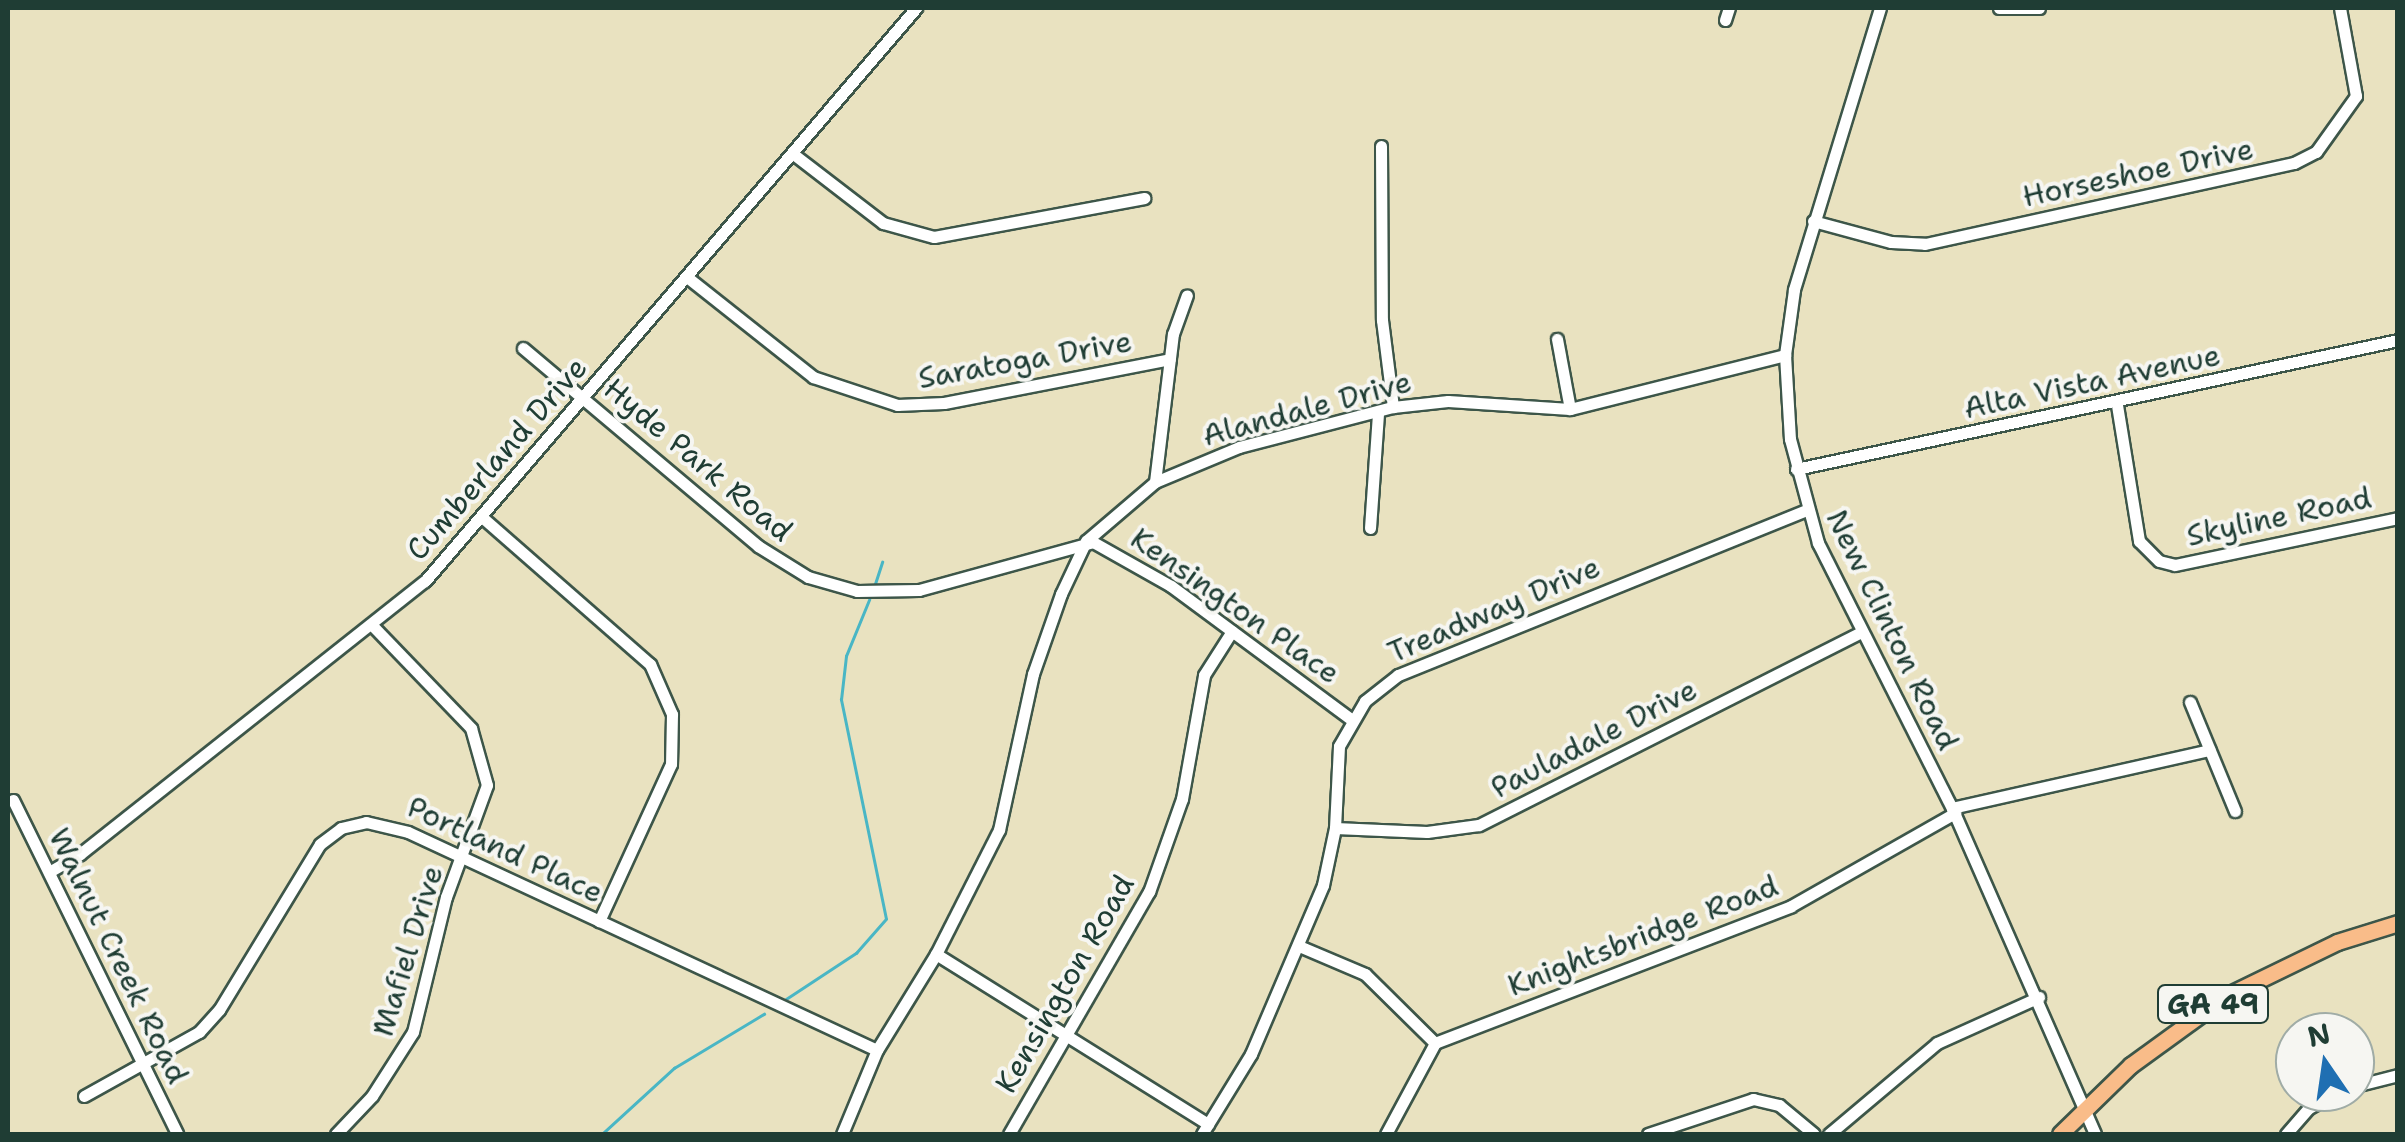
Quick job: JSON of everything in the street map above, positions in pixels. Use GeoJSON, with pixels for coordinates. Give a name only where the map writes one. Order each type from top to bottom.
{"type":"FeatureCollection","features":[{"type":"Feature","properties":{"kind":"main road","name":"GA 49"},"geometry":{"type":"LineString","coordinates":[[2060,1134],[2172,1032],[2226,996],[2336,942],[2398,923]]}},
{"type":"Feature","properties":{"kind":"street","name":"Cumberland Drive"},"geometry":{"type":"LineString","coordinates":[[48,872],[372,625],[482,518],[916,8]]}},
{"type":"Feature","properties":{"kind":"street","name":"New Clinton Road"},"geometry":{"type":"LineString","coordinates":[[1880,8],[1812,221],[1785,355],[1796,469],[1806,510],[1861,632],[1954,810],[2039,997],[2095,1134]]}},
{"type":"Feature","properties":{"kind":"street"},"geometry":{"type":"LineString","coordinates":[[1999,8],[2038,8]]}},
{"type":"Feature","properties":{"kind":"street","name":"Horseshoe Drive"},"geometry":{"type":"LineString","coordinates":[[1812,221],[1891,242],[1925,244],[2294,163],[2316,152],[2356,96],[2340,8]]}},
{"type":"Feature","properties":{"kind":"street"},"geometry":{"type":"LineString","coordinates":[[1381,146],[1382,320],[1393,407]]}},
{"type":"Feature","properties":{"kind":"street"},"geometry":{"type":"LineString","coordinates":[[792,153],[882,223],[934,237],[1144,198]]}},
{"type":"Feature","properties":{"kind":"street","name":"Saratoga Drive"},"geometry":{"type":"LineString","coordinates":[[687,277],[813,377],[897,405],[944,404],[1170,360]]}},
{"type":"Feature","properties":{"kind":"street"},"geometry":{"type":"LineString","coordinates":[[1156,482],[1170,360],[1187,296]]}},
{"type":"Feature","properties":{"kind":"street"},"geometry":{"type":"LineString","coordinates":[[1557,338],[1570,409]]}},
{"type":"Feature","properties":{"kind":"street","name":"Alta Vista Avenue"},"geometry":{"type":"LineString","coordinates":[[1796,469],[2117,404],[2398,340]]}},
{"type":"Feature","properties":{"kind":"street","name":"Hyde Park Road"},"geometry":{"type":"LineString","coordinates":[[523,348],[758,546],[833,585],[884,593],[940,586],[1086,541]]}},
{"type":"Feature","properties":{"kind":"street","name":"Alandale Drive"},"geometry":{"type":"LineString","coordinates":[[842,1134],[877,1050],[936,954],[1004,816],[1041,646],[1086,541],[1156,482],[1239,447],[1378,414],[1393,407],[1448,401],[1570,409],[1748,359],[1785,355]]}},
{"type":"Feature","properties":{"kind":"street","name":"Skyline Road"},"geometry":{"type":"LineString","coordinates":[[2117,404],[2139,541],[2160,561],[2176,565],[2398,518]]}},
{"type":"Feature","properties":{"kind":"street"},"geometry":{"type":"LineString","coordinates":[[1370,528],[1378,414]]}},
{"type":"Feature","properties":{"kind":"street","name":"Treadway Drive"},"geometry":{"type":"LineString","coordinates":[[1205,1129],[1251,1054],[1323,885],[1336,828],[1336,766],[1351,719],[1398,675],[1806,510]]}},
{"type":"Feature","properties":{"kind":"street"},"geometry":{"type":"LineString","coordinates":[[482,518],[650,664],[672,714],[671,764],[598,921]]}},
{"type":"Feature","properties":{"kind":"street","name":"Kensington Place"},"geometry":{"type":"LineString","coordinates":[[1086,541],[1126,557],[1351,719]]}},
{"type":"Feature","properties":{"kind":"street","name":"Mafiel Drive"},"geometry":{"type":"LineString","coordinates":[[336,1134],[372,1096],[413,1032],[436,932],[482,811],[482,755],[456,710],[372,625]]}},
{"type":"Feature","properties":{"kind":"street","name":"Kensington Road"},"geometry":{"type":"LineString","coordinates":[[1009,1134],[1149,892],[1182,799],[1204,674],[1232,631]]}},
{"type":"Feature","properties":{"kind":"street","name":"Pauladale Drive"},"geometry":{"type":"LineString","coordinates":[[1336,828],[1427,832],[1479,825],[1861,632]]}},
{"type":"Feature","properties":{"kind":"street"},"geometry":{"type":"LineString","coordinates":[[2190,702],[2235,811]]}},
{"type":"Feature","properties":{"kind":"street","name":"Knightsbridge Road"},"geometry":{"type":"LineString","coordinates":[[1435,1044],[1779,911],[1954,810],[2210,750]]}},
{"type":"Feature","properties":{"kind":"street","name":"Walnut Creek Road"},"geometry":{"type":"LineString","coordinates":[[13,800],[177,1134]]}},
{"type":"Feature","properties":{"kind":"street","name":"Portland Place"},"geometry":{"type":"LineString","coordinates":[[84,1096],[184,1044],[220,1010],[333,832],[356,823],[384,823],[463,857],[877,1050]]}},
{"type":"Feature","properties":{"kind":"street"},"geometry":{"type":"LineString","coordinates":[[1299,946],[1365,974],[1435,1044],[1386,1134]]}},
{"type":"Feature","properties":{"kind":"street"},"geometry":{"type":"LineString","coordinates":[[936,954],[1205,1129]]}},
{"type":"Feature","properties":{"kind":"street"},"geometry":{"type":"LineString","coordinates":[[1829,1134],[1937,1043],[2039,997]]}},
{"type":"Feature","properties":{"kind":"street"},"geometry":{"type":"LineString","coordinates":[[1648,1134],[1753,1099],[1779,1105],[1814,1134]]}},
{"type":"Feature","properties":{"kind":"street"},"geometry":{"type":"LineString","coordinates":[[2286,1134],[2306,1112]]}},
{"type":"Feature","properties":{"kind":"waterway"},"geometry":{"type":"LineString","coordinates":[[875,584],[882,562]]}},
{"type":"Feature","properties":{"kind":"waterway"},"geometry":{"type":"LineString","coordinates":[[786,999],[856,953],[886,919],[841,700],[846,656],[869,600]]}},
{"type":"Feature","properties":{"kind":"waterway"},"geometry":{"type":"LineString","coordinates":[[602,1134],[674,1068],[764,1014]]}}]}
